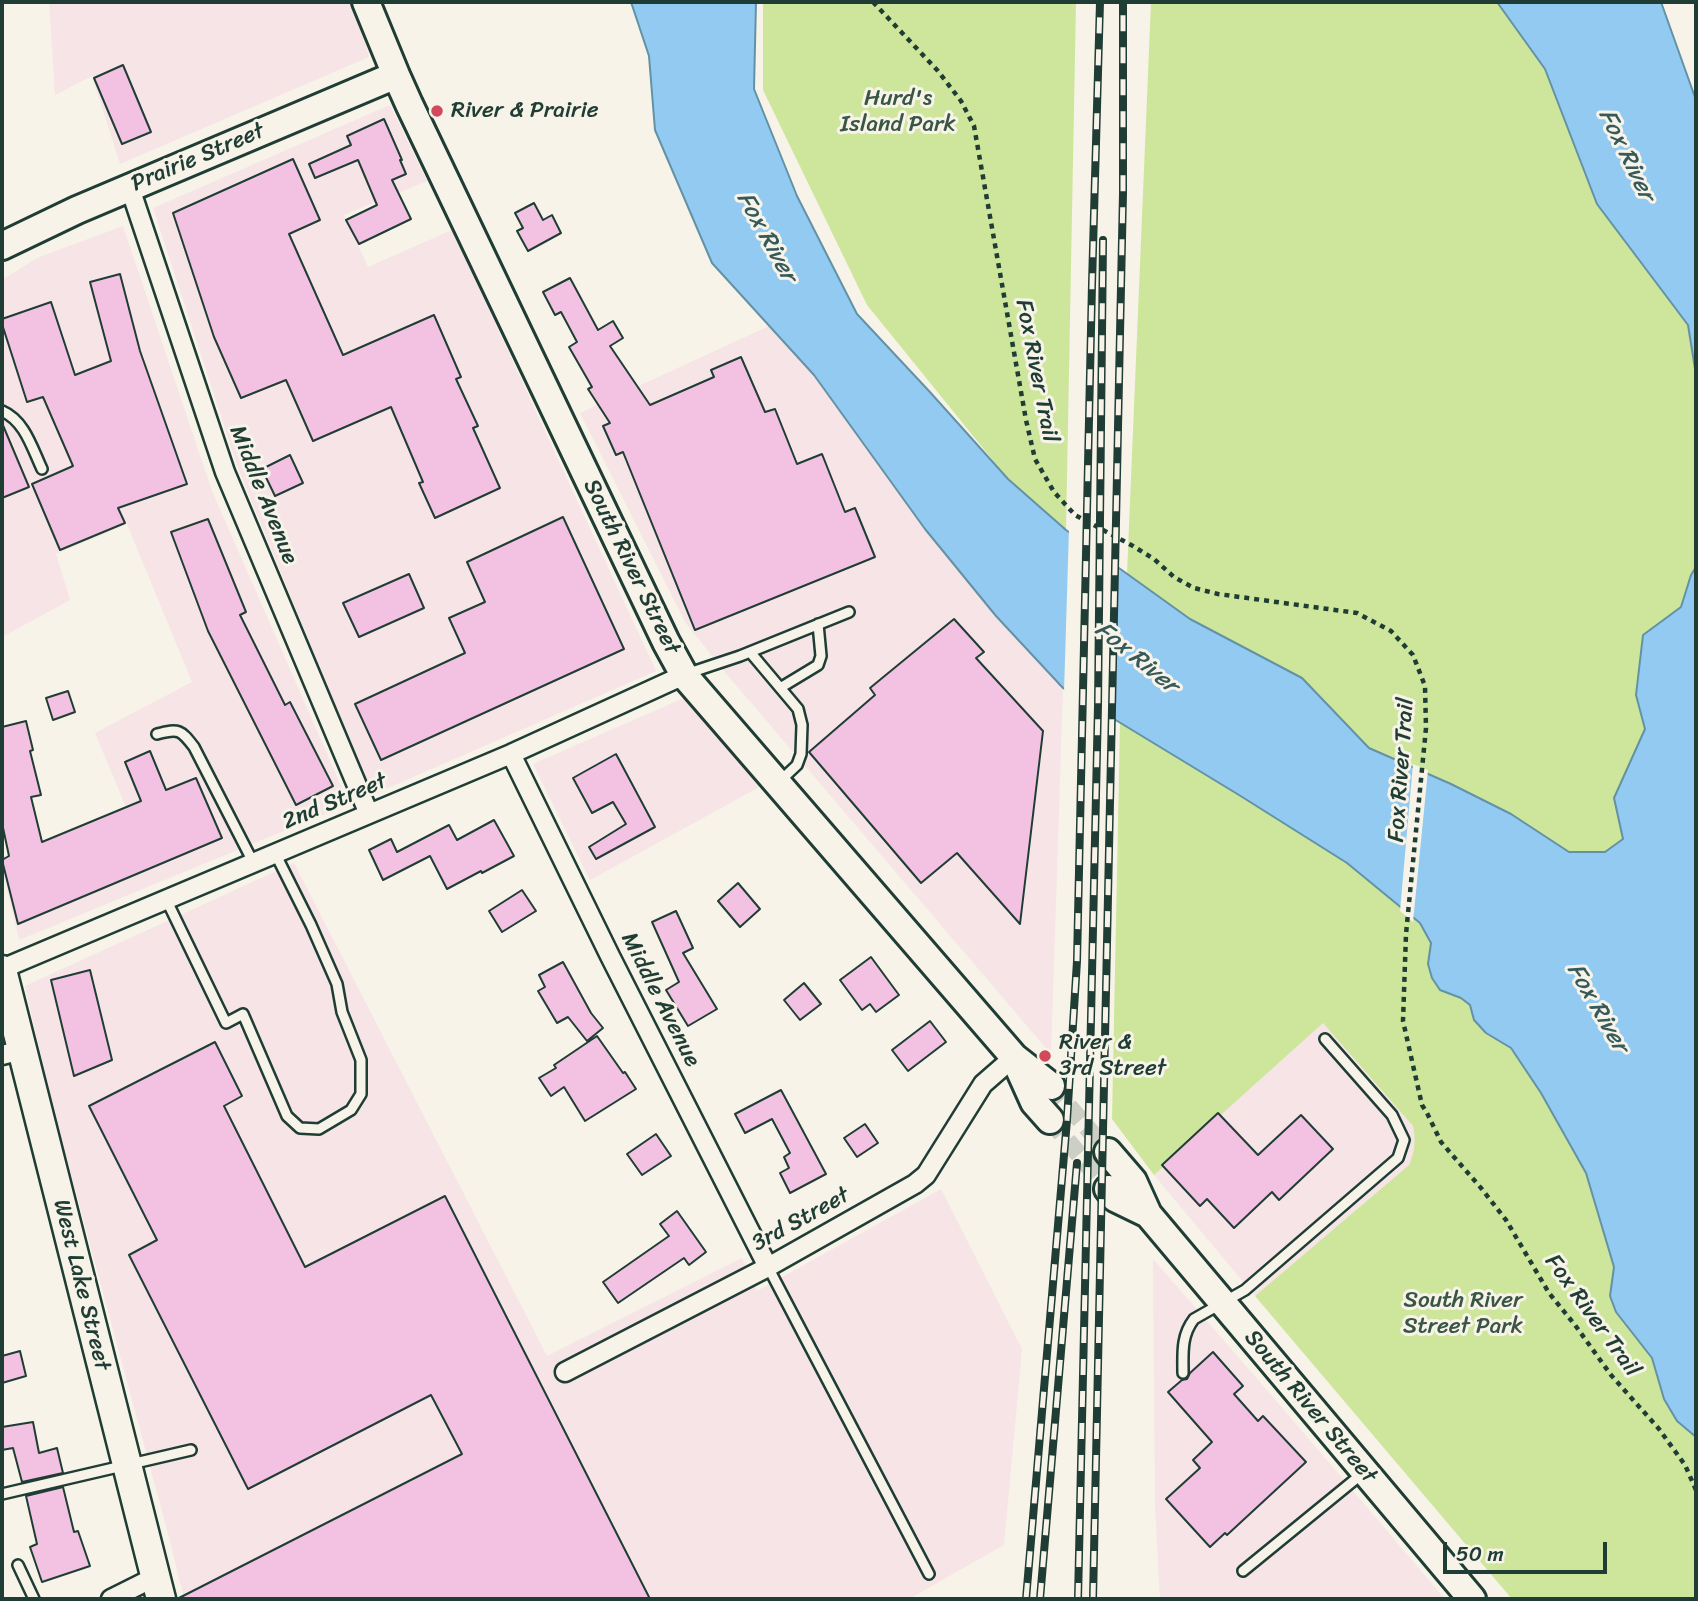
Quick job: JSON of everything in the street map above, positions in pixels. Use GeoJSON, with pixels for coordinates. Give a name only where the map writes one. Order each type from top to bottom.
{"type":"FeatureCollection","features":[{"type":"Feature","properties":{"kind":"main road","name":"West Lake Street"},"geometry":{"type":"LineString","coordinates":[[2,970],[12,1052],[127,1466],[158,1588]]}},
{"type":"Feature","properties":{"kind":"street","name":"South River Street"},"geometry":{"type":"LineString","coordinates":[[366,2],[396,75],[684,675],[1014,1057],[1051,1086]]}},
{"type":"Feature","properties":{"kind":"street","name":"Prairie Street"},"geometry":{"type":"LineString","coordinates":[[2,246],[130,187],[396,75]]}},
{"type":"Feature","properties":{"kind":"street","name":"Middle Avenue"},"geometry":{"type":"LineString","coordinates":[[130,187],[225,472],[369,814]]}},
{"type":"Feature","properties":{"kind":"street","name":"2nd Street"},"geometry":{"type":"LineString","coordinates":[[2,970],[511,754],[684,675]]}},
{"type":"Feature","properties":{"kind":"street","name":"Middle Avenue"},"geometry":{"type":"LineString","coordinates":[[511,754],[768,1267]]}},
{"type":"Feature","properties":{"kind":"street","name":"South River Street"},"geometry":{"type":"LineString","coordinates":[[1014,1057],[1034,1102],[1050,1120]]}},
{"type":"Feature","properties":{"kind":"street","name":"3rd Street"},"geometry":{"type":"LineString","coordinates":[[565,1372],[768,1267],[915,1184],[926,1175],[983,1084],[1014,1057]]}},
{"type":"Feature","properties":{"kind":"street","name":"South River Street"},"geometry":{"type":"LineString","coordinates":[[1108,1152],[1133,1181],[1148,1214],[1472,1599]]}},
{"type":"Feature","properties":{"kind":"street","name":"South River Street"},"geometry":{"type":"LineString","coordinates":[[1108,1189],[1115,1198],[1148,1214]]}},
{"type":"Feature","properties":{"kind":"street"},"geometry":{"type":"LineString","coordinates":[[111,1599],[158,1588]]}},
{"type":"Feature","properties":{"kind":"lane"},"geometry":{"type":"LineString","coordinates":[[2,411],[22,426],[42,469]]}},
{"type":"Feature","properties":{"kind":"lane"},"geometry":{"type":"LineString","coordinates":[[684,675],[849,612]]}},
{"type":"Feature","properties":{"kind":"lane"},"geometry":{"type":"LineString","coordinates":[[780,688],[818,665],[821,656],[818,624]]}},
{"type":"Feature","properties":{"kind":"lane"},"geometry":{"type":"LineString","coordinates":[[750,652],[798,709],[802,725],[801,754],[797,765],[778,783]]}},
{"type":"Feature","properties":{"kind":"lane"},"geometry":{"type":"LineString","coordinates":[[158,734],[173,730],[183,733],[194,747],[253,862]]}},
{"type":"Feature","properties":{"kind":"lane"},"geometry":{"type":"LineString","coordinates":[[166,899],[226,1023],[243,1014],[287,1116],[300,1128],[319,1129],[351,1110],[361,1094],[361,1060],[342,1012],[337,984],[275,853]]}},
{"type":"Feature","properties":{"kind":"lane"},"geometry":{"type":"LineString","coordinates":[[1183,1373],[1183,1340],[1194,1319],[1245,1290],[1398,1158],[1404,1140],[1392,1115],[1325,1039]]}},
{"type":"Feature","properties":{"kind":"lane"},"geometry":{"type":"LineString","coordinates":[[768,1267],[929,1574]]}},
{"type":"Feature","properties":{"kind":"lane"},"geometry":{"type":"LineString","coordinates":[[2,1494],[191,1450]]}},
{"type":"Feature","properties":{"kind":"lane"},"geometry":{"type":"LineString","coordinates":[[1243,1571],[1365,1472]]}},
{"type":"Feature","properties":{"kind":"lane"},"geometry":{"type":"LineString","coordinates":[[18,1565],[34,1599]]}},
{"type":"Feature","properties":{"kind":"path","name":"Fox River Trail"},"geometry":{"type":"LineString","coordinates":[[873,2],[938,71],[961,101],[974,126],[1029,433],[1035,459],[1054,492],[1075,514],[1154,559],[1174,577],[1194,588],[1218,594],[1357,613],[1391,631],[1413,655],[1425,686],[1426,728],[1406,934],[1403,1021],[1422,1105],[1441,1142],[1506,1220],[1549,1293],[1611,1375],[1659,1429],[1685,1465],[1696,1490]]}},
{"type":"Feature","properties":{"kind":"shaded area"},"geometry":{"type":"Polygon","coordinates":[[[49,2],[353,2],[369,57],[120,164],[92,76],[55,95],[49,2]]]}},
{"type":"Feature","properties":{"kind":"shaded area"},"geometry":{"type":"Polygon","coordinates":[[[390,105],[427,181],[344,215],[368,267],[452,230],[656,671],[372,795],[238,468],[153,208],[390,105]]]}},
{"type":"Feature","properties":{"kind":"shaded area"},"geometry":{"type":"Polygon","coordinates":[[[123,226],[212,491],[349,804],[19,940],[2,868],[2,857],[126,807],[95,733],[192,682],[127,524],[56,554],[70,600],[2,637],[2,280],[37,258],[123,226]]]}},
{"type":"Feature","properties":{"kind":"shaded area"},"geometry":{"type":"Polygon","coordinates":[[[769,326],[814,375],[925,529],[996,616],[1063,688],[1051,1054],[685,622],[580,413],[769,326]]]}},
{"type":"Feature","properties":{"kind":"shaded area"},"geometry":{"type":"Polygon","coordinates":[[[684,698],[763,785],[590,880],[533,764],[684,698]]]}},
{"type":"Feature","properties":{"kind":"shaded area"},"geometry":{"type":"Polygon","coordinates":[[[294,863],[547,1356],[742,1258],[757,1291],[941,1189],[1022,1349],[1004,1545],[909,1599],[184,1599],[50,1096],[25,986],[294,863]]]}},
{"type":"Feature","properties":{"kind":"shaded area"},"geometry":{"type":"Polygon","coordinates":[[[1323,1022],[1413,1126],[1416,1141],[1414,1155],[1409,1165],[1255,1296],[1154,1175],[1323,1022]]]}},
{"type":"Feature","properties":{"kind":"shaded area"},"geometry":{"type":"Polygon","coordinates":[[[1153,1259],[1445,1599],[1160,1599],[1155,1507],[1153,1259]]]}},
{"type":"Feature","properties":{"kind":"green space","name":"Hurd's Island Park"},"geometry":{"type":"Polygon","coordinates":[[[763,2],[1076,2],[1066,530],[1008,479],[867,305],[763,90],[763,2]]]}},
{"type":"Feature","properties":{"kind":"green space"},"geometry":{"type":"Polygon","coordinates":[[[1151,2],[1497,2],[1545,69],[1597,204],[1688,325],[1696,375],[1696,567],[1681,607],[1643,635],[1636,695],[1645,729],[1614,798],[1623,839],[1605,852],[1569,852],[1511,814],[1369,748],[1302,678],[1190,619],[1127,574],[1151,2]]]}},
{"type":"Feature","properties":{"kind":"green space","name":"South River Street Park"},"geometry":{"type":"Polygon","coordinates":[[[1120,723],[1347,863],[1420,923],[1431,943],[1428,964],[1440,990],[1461,998],[1470,1005],[1474,1020],[1486,1033],[1510,1048],[1541,1093],[1586,1173],[1614,1267],[1610,1296],[1616,1312],[1652,1358],[1664,1399],[1677,1421],[1696,1437],[1696,1599],[1512,1599],[1255,1296],[1409,1165],[1413,1155],[1413,1126],[1323,1023],[1154,1175],[1112,1119],[1120,723]]]}},
{"type":"Feature","properties":{"kind":"water","name":"Fox River"},"geometry":{"type":"Polygon","coordinates":[[[631,2],[756,2],[754,89],[797,196],[857,314],[1008,479],[1066,530],[1190,619],[1302,678],[1369,748],[1511,814],[1569,852],[1605,852],[1623,839],[1614,798],[1645,729],[1636,695],[1643,635],[1681,607],[1696,567],[1696,1437],[1677,1421],[1664,1399],[1652,1358],[1616,1312],[1610,1296],[1614,1267],[1586,1173],[1541,1093],[1511,1048],[1486,1033],[1474,1020],[1470,1005],[1461,998],[1440,990],[1432,978],[1428,964],[1431,943],[1420,923],[1347,863],[1063,688],[996,616],[925,529],[814,375],[712,263],[655,130],[649,56],[631,2]]]}},
{"type":"Feature","properties":{"kind":"water","name":"Fox River"},"geometry":{"type":"Polygon","coordinates":[[[1497,2],[1661,2],[1696,100],[1696,375],[1688,325],[1597,204],[1545,69],[1497,2]]]}},
{"type":"Feature","properties":{"kind":"pier"},"geometry":{"type":"Polygon","coordinates":[[[1069,528],[1115,561],[1113,722],[1064,692],[1069,528]]]}},
{"type":"Feature","properties":{"kind":"pier"},"geometry":{"type":"Polygon","coordinates":[[[1413,764],[1428,770],[1413,922],[1400,911],[1413,764]]]}},
{"type":"Feature","properties":{"kind":"building"},"geometry":{"type":"Polygon","coordinates":[[[123,65],[151,132],[122,144],[94,78],[123,65]]]}},
{"type":"Feature","properties":{"kind":"building"},"geometry":{"type":"Polygon","coordinates":[[[384,119],[406,174],[392,180],[411,219],[359,244],[346,220],[377,205],[358,160],[315,178],[309,164],[351,145],[347,136],[384,119]]]}},
{"type":"Feature","properties":{"kind":"building"},"geometry":{"type":"Polygon","coordinates":[[[293,159],[320,220],[289,234],[343,355],[434,315],[461,377],[456,379],[478,426],[473,428],[500,488],[435,518],[419,483],[423,482],[391,407],[313,441],[286,380],[241,398],[214,337],[173,213],[293,159]]]}},
{"type":"Feature","properties":{"kind":"building"},"geometry":{"type":"Polygon","coordinates":[[[534,203],[543,220],[552,215],[561,233],[528,251],[517,231],[523,228],[515,213],[534,203]]]}},
{"type":"Feature","properties":{"kind":"building"},"geometry":{"type":"Polygon","coordinates":[[[120,274],[140,351],[187,484],[118,508],[125,523],[60,550],[32,484],[73,466],[43,397],[27,402],[2,319],[51,302],[75,375],[111,361],[90,282],[120,274]]]}},
{"type":"Feature","properties":{"kind":"building"},"geometry":{"type":"Polygon","coordinates":[[[570,278],[598,330],[613,321],[623,338],[610,346],[650,405],[714,377],[711,370],[741,357],[765,412],[775,409],[797,464],[822,454],[845,512],[855,508],[875,557],[695,630],[623,452],[616,455],[603,426],[610,423],[588,389],[592,387],[569,347],[577,342],[561,312],[555,315],[543,292],[570,278]]]}},
{"type":"Feature","properties":{"kind":"building"},"geometry":{"type":"Polygon","coordinates":[[[2,423],[29,487],[2,498],[2,423]]]}},
{"type":"Feature","properties":{"kind":"building"},"geometry":{"type":"Polygon","coordinates":[[[290,455],[303,483],[275,496],[262,469],[290,455]]]}},
{"type":"Feature","properties":{"kind":"building"},"geometry":{"type":"Polygon","coordinates":[[[563,517],[624,649],[381,760],[355,704],[465,653],[449,618],[485,602],[467,562],[563,517]]]}},
{"type":"Feature","properties":{"kind":"building"},"geometry":{"type":"Polygon","coordinates":[[[208,519],[246,612],[240,615],[285,705],[290,702],[333,786],[296,805],[208,631],[171,532],[208,519]]]}},
{"type":"Feature","properties":{"kind":"building"},"geometry":{"type":"Polygon","coordinates":[[[409,574],[424,608],[359,637],[343,603],[409,574]]]}},
{"type":"Feature","properties":{"kind":"building"},"geometry":{"type":"Polygon","coordinates":[[[954,619],[984,652],[976,658],[1043,731],[1020,924],[957,853],[921,883],[809,752],[875,695],[870,688],[954,619]]]}},
{"type":"Feature","properties":{"kind":"building"},"geometry":{"type":"Polygon","coordinates":[[[68,691],[75,712],[53,720],[46,698],[68,691]]]}},
{"type":"Feature","properties":{"kind":"building"},"geometry":{"type":"Polygon","coordinates":[[[26,721],[41,795],[31,797],[42,842],[141,801],[125,762],[150,751],[166,790],[196,778],[222,838],[18,924],[2,860],[9,856],[2,823],[2,727],[26,721]]]}},
{"type":"Feature","properties":{"kind":"building"},"geometry":{"type":"Polygon","coordinates":[[[616,754],[655,827],[596,859],[589,847],[626,824],[613,802],[592,813],[573,778],[616,754]]]}},
{"type":"Feature","properties":{"kind":"building"},"geometry":{"type":"Polygon","coordinates":[[[494,820],[514,856],[447,889],[430,856],[383,880],[369,850],[391,839],[397,852],[449,825],[457,840],[494,820]]]}},
{"type":"Feature","properties":{"kind":"building"},"geometry":{"type":"Polygon","coordinates":[[[738,883],[760,909],[740,927],[718,901],[738,883]]]}},
{"type":"Feature","properties":{"kind":"building"},"geometry":{"type":"Polygon","coordinates":[[[522,890],[536,911],[502,932],[489,911],[522,890]]]}},
{"type":"Feature","properties":{"kind":"building"},"geometry":{"type":"Polygon","coordinates":[[[676,911],[693,948],[683,953],[717,1009],[688,1026],[666,990],[679,982],[652,922],[676,911]]]}},
{"type":"Feature","properties":{"kind":"building"},"geometry":{"type":"Polygon","coordinates":[[[871,957],[899,995],[876,1012],[870,1004],[862,1010],[840,980],[871,957]]]}},
{"type":"Feature","properties":{"kind":"building"},"geometry":{"type":"Polygon","coordinates":[[[563,962],[591,1013],[603,1028],[587,1041],[568,1017],[557,1023],[538,991],[545,987],[539,975],[563,962]]]}},
{"type":"Feature","properties":{"kind":"building"},"geometry":{"type":"Polygon","coordinates":[[[90,970],[112,1060],[74,1076],[51,980],[90,970]]]}},
{"type":"Feature","properties":{"kind":"building"},"geometry":{"type":"Polygon","coordinates":[[[804,983],[821,1004],[800,1020],[784,1000],[804,983]]]}},
{"type":"Feature","properties":{"kind":"building"},"geometry":{"type":"Polygon","coordinates":[[[930,1021],[946,1042],[908,1071],[892,1050],[930,1021]]]}},
{"type":"Feature","properties":{"kind":"building"},"geometry":{"type":"Polygon","coordinates":[[[597,1036],[636,1089],[585,1121],[564,1087],[551,1096],[539,1078],[597,1036]]]}},
{"type":"Feature","properties":{"kind":"building"},"geometry":{"type":"Polygon","coordinates":[[[215,1042],[242,1096],[224,1106],[305,1267],[445,1196],[650,1599],[177,1599],[462,1454],[431,1395],[248,1489],[129,1255],[157,1240],[89,1106],[215,1042]]]}},
{"type":"Feature","properties":{"kind":"building"},"geometry":{"type":"Polygon","coordinates":[[[781,1090],[826,1174],[790,1193],[780,1173],[789,1168],[784,1157],[790,1153],[772,1119],[745,1133],[735,1114],[781,1090]]]}},
{"type":"Feature","properties":{"kind":"building"},"geometry":{"type":"Polygon","coordinates":[[[1218,1113],[1258,1155],[1301,1115],[1333,1149],[1279,1200],[1272,1192],[1234,1228],[1207,1199],[1200,1206],[1162,1165],[1218,1113]]]}},
{"type":"Feature","properties":{"kind":"building"},"geometry":{"type":"Polygon","coordinates":[[[865,1124],[878,1143],[857,1157],[844,1138],[865,1124]]]}},
{"type":"Feature","properties":{"kind":"building"},"geometry":{"type":"Polygon","coordinates":[[[656,1134],[671,1156],[642,1175],[627,1154],[656,1134]]]}},
{"type":"Feature","properties":{"kind":"building"},"geometry":{"type":"Polygon","coordinates":[[[677,1211],[706,1252],[689,1265],[684,1258],[618,1303],[603,1282],[669,1236],[660,1224],[677,1211]]]}},
{"type":"Feature","properties":{"kind":"building"},"geometry":{"type":"Polygon","coordinates":[[[20,1351],[26,1376],[2,1383],[2,1356],[20,1351]]]}},
{"type":"Feature","properties":{"kind":"building"},"geometry":{"type":"Polygon","coordinates":[[[1213,1352],[1243,1386],[1234,1394],[1258,1421],[1263,1416],[1306,1462],[1227,1535],[1225,1533],[1210,1547],[1166,1499],[1200,1468],[1193,1460],[1212,1442],[1168,1392],[1187,1379],[1213,1352]]]}},
{"type":"Feature","properties":{"kind":"building"},"geometry":{"type":"Polygon","coordinates":[[[33,1422],[39,1453],[57,1448],[63,1473],[22,1482],[13,1448],[2,1450],[2,1427],[33,1422]]]}},
{"type":"Feature","properties":{"kind":"building"},"geometry":{"type":"Polygon","coordinates":[[[63,1487],[74,1532],[78,1531],[90,1566],[42,1582],[30,1547],[37,1544],[26,1496],[63,1487]]]}},
{"type":"Feature","properties":{"kind":"tunnel"},"geometry":{"type":"LineString","coordinates":[[1051,1086],[1108,1152]]}},
{"type":"Feature","properties":{"kind":"tunnel"},"geometry":{"type":"LineString","coordinates":[[1050,1120],[1108,1189]]}},
{"type":"Feature","properties":{"kind":"railway"},"geometry":{"type":"LineString","coordinates":[[1026,1599],[1067,1120],[1077,961],[1100,2]]}},
{"type":"Feature","properties":{"kind":"railway"},"geometry":{"type":"LineString","coordinates":[[1093,1599],[1123,193],[1123,2]]}},
{"type":"Feature","properties":{"kind":"railway"},"geometry":{"type":"LineString","coordinates":[[1078,1599],[1098,705],[1103,240]]}},
{"type":"Feature","properties":{"kind":"railway"},"geometry":{"type":"LineString","coordinates":[[1040,1599],[1077,1163]]}},
{"type":"Feature","properties":{"kind":"place","name":"River & Prairie"},"geometry":{"type":"Point","coordinates":[437,111]}},
{"type":"Feature","properties":{"kind":"place","name":"River & 3rd Street"},"geometry":{"type":"Point","coordinates":[1045,1056]}}]}
